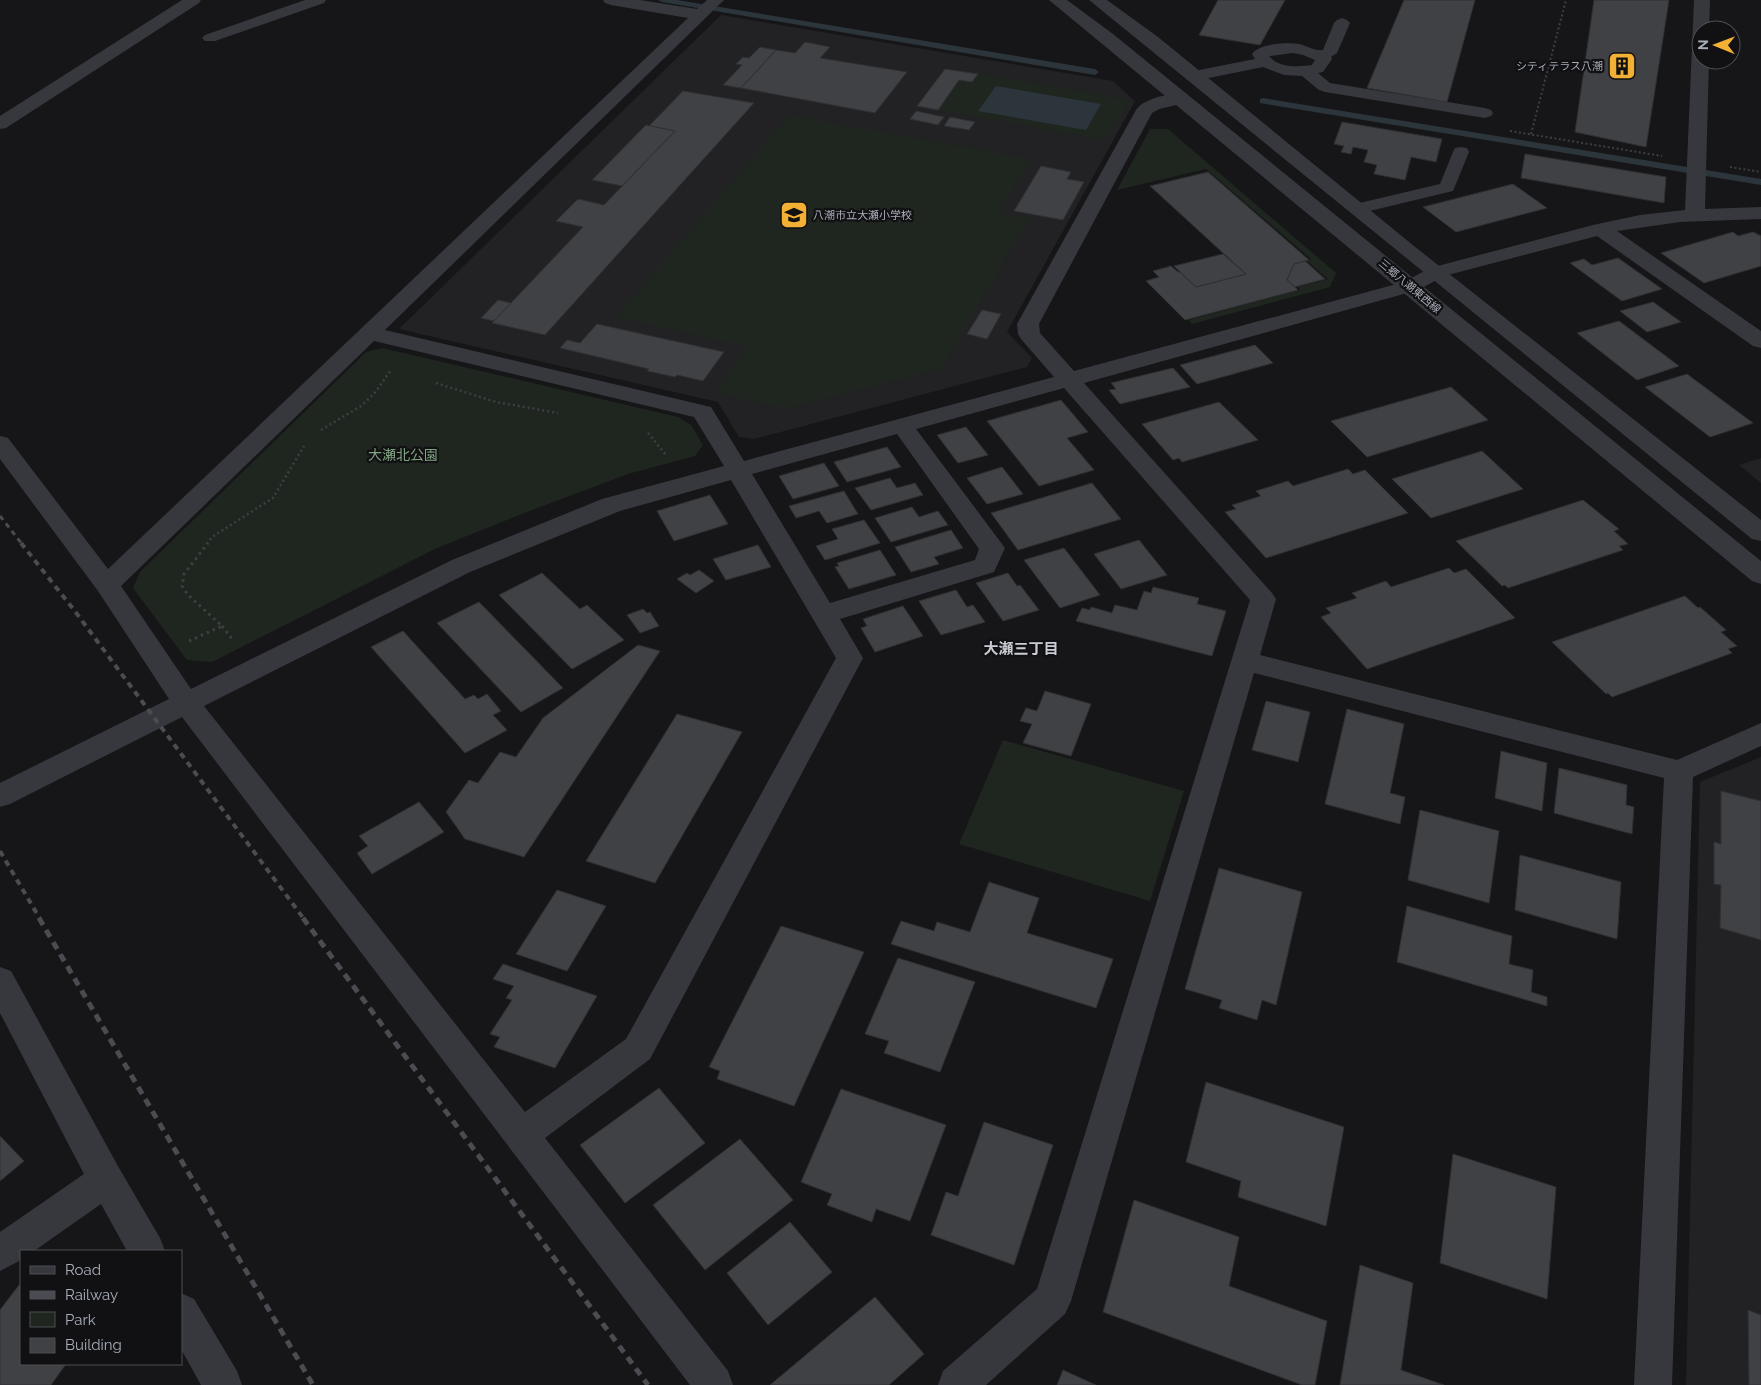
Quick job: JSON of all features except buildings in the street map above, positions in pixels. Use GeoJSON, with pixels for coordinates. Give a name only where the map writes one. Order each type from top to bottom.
{"type":"FeatureCollection","features":[{"type":"Feature","properties":{"kind":"street"},"geometry":{"type":"LineString","coordinates":[[0,124],[193,0]]}},
{"type":"Feature","properties":{"kind":"street"},"geometry":{"type":"LineString","coordinates":[[611,0],[710,6]]}},
{"type":"Feature","properties":{"kind":"street","name":"三郷八潮東西線"},"geometry":{"type":"LineString","coordinates":[[1057,0],[1089,23],[1179,99],[1411,286],[1761,575]]}},
{"type":"Feature","properties":{"kind":"street","name":"三郷八潮東西線"},"geometry":{"type":"LineString","coordinates":[[1097,0],[1152,41],[1357,209],[1761,533]]}},
{"type":"Feature","properties":{"kind":"street"},"geometry":{"type":"LineString","coordinates":[[1695,214],[1702,0]]}},
{"type":"Feature","properties":{"kind":"street"},"geometry":{"type":"LineString","coordinates":[[107,585],[710,6]]}},
{"type":"Feature","properties":{"kind":"street"},"geometry":{"type":"LineString","coordinates":[[957,1385],[1052,1301],[1246,661],[1263,599],[1029,334],[1028,324],[1145,110],[1153,104],[1179,99]]}},
{"type":"Feature","properties":{"kind":"street"},"geometry":{"type":"LineString","coordinates":[[0,796],[461,566],[611,505],[901,424],[1411,286],[1436,272],[1600,229],[1626,223],[1695,214],[1761,213]]}},
{"type":"Feature","properties":{"kind":"street"},"geometry":{"type":"LineString","coordinates":[[1600,229],[1761,341]]}},
{"type":"Feature","properties":{"kind":"street"},"geometry":{"type":"LineString","coordinates":[[370,333],[703,412],[850,658],[638,1049],[522,1134]]}},
{"type":"Feature","properties":{"kind":"street"},"geometry":{"type":"LineString","coordinates":[[825,614],[985,566],[992,548],[901,424]]}},
{"type":"Feature","properties":{"kind":"street"},"geometry":{"type":"LineString","coordinates":[[0,443],[107,585],[186,703],[522,1134],[714,1385]]}},
{"type":"Feature","properties":{"kind":"street"},"geometry":{"type":"LineString","coordinates":[[1246,661],[1679,771],[1761,734]]}},
{"type":"Feature","properties":{"kind":"street"},"geometry":{"type":"LineString","coordinates":[[1653,1385],[1679,771]]}},
{"type":"Feature","properties":{"kind":"street"},"geometry":{"type":"LineString","coordinates":[[0,981],[106,1180],[146,1250]]}},
{"type":"Feature","properties":{"kind":"street"},"geometry":{"type":"LineString","coordinates":[[0,1253],[106,1180]]}},
{"type":"Feature","properties":{"kind":"street"},"geometry":{"type":"LineString","coordinates":[[182,1314],[223,1385]]}},
{"type":"Feature","properties":{"kind":"lane"},"geometry":{"type":"LineString","coordinates":[[210,38],[319,0]]}},
{"type":"Feature","properties":{"kind":"lane"},"geometry":{"type":"LineString","coordinates":[[1319,55],[1329,53],[1342,23]]}},
{"type":"Feature","properties":{"kind":"lane"},"geometry":{"type":"LineString","coordinates":[[1287,47],[1312,51],[1324,58],[1317,69],[1296,73],[1277,68],[1265,62],[1260,54],[1272,49],[1287,47]]}},
{"type":"Feature","properties":{"kind":"lane"},"geometry":{"type":"LineString","coordinates":[[1194,76],[1265,62]]}},
{"type":"Feature","properties":{"kind":"lane"},"geometry":{"type":"LineString","coordinates":[[1306,71],[1325,87],[1485,113]]}},
{"type":"Feature","properties":{"kind":"lane"},"geometry":{"type":"LineString","coordinates":[[1357,209],[1446,187],[1461,152]]}},
{"type":"Feature","properties":{"kind":"path"},"geometry":{"type":"LineString","coordinates":[[1531,134],[1566,0]]}},
{"type":"Feature","properties":{"kind":"path"},"geometry":{"type":"LineString","coordinates":[[319,432],[361,406],[374,394],[394,367]]}},
{"type":"Feature","properties":{"kind":"path"},"geometry":{"type":"LineString","coordinates":[[435,383],[493,403],[523,409],[564,413]]}},
{"type":"Feature","properties":{"kind":"path"},"geometry":{"type":"LineString","coordinates":[[641,429],[650,433],[670,461]]}},
{"type":"Feature","properties":{"kind":"path"},"geometry":{"type":"LineString","coordinates":[[185,643],[222,626],[188,595],[182,586],[184,574],[212,537],[273,498],[297,456],[308,442]]}},
{"type":"Feature","properties":{"kind":"shaded area","name":"八潮市立大瀬小学校"},"geometry":{"type":"Polygon","coordinates":[[[721,15],[1113,81],[1135,101],[1007,332],[1032,358],[1027,367],[754,439],[739,437],[718,402],[399,329],[721,15]]]}},
{"type":"Feature","properties":{"kind":"shaded area"},"geometry":{"type":"Polygon","coordinates":[[[996,86],[1101,104],[1086,130],[978,111],[996,86]]]}},
{"type":"Feature","properties":{"kind":"shaded area"},"geometry":{"type":"Polygon","coordinates":[[[1761,458],[1761,483],[1739,465],[1761,458]]]}},
{"type":"Feature","properties":{"kind":"shaded area"},"geometry":{"type":"Polygon","coordinates":[[[1761,757],[1761,1385],[1686,1385],[1700,782],[1761,757]]]}},
{"type":"Feature","properties":{"kind":"green space"},"geometry":{"type":"Polygon","coordinates":[[[945,68],[1129,100],[1106,140],[917,106],[945,68]]]}},
{"type":"Feature","properties":{"kind":"green space"},"geometry":{"type":"Polygon","coordinates":[[[789,115],[1031,159],[998,213],[1029,219],[942,368],[787,409],[715,393],[748,347],[616,317],[789,115]]]}},
{"type":"Feature","properties":{"kind":"green space"},"geometry":{"type":"Polygon","coordinates":[[[1150,129],[1168,129],[1336,273],[1330,287],[1192,324],[1189,320],[1300,290],[1298,287],[1328,279],[1307,261],[1311,259],[1206,169],[1117,190],[1150,129]]]}},
{"type":"Feature","properties":{"kind":"green space","name":"大瀬北公園"},"geometry":{"type":"Polygon","coordinates":[[[382,348],[678,417],[691,425],[703,445],[695,456],[628,474],[437,548],[212,662],[187,660],[133,588],[140,572],[366,352],[382,348]]]}},
{"type":"Feature","properties":{"kind":"green space"},"geometry":{"type":"Polygon","coordinates":[[[1003,740],[1184,791],[1150,901],[959,844],[1003,740]]]}},
{"type":"Feature","properties":{"kind":"waterway"},"geometry":{"type":"LineString","coordinates":[[662,0],[1095,72]]}},
{"type":"Feature","properties":{"kind":"waterway"},"geometry":{"type":"LineString","coordinates":[[1263,101],[1761,182]]}},
{"type":"Feature","properties":{"kind":"railway"},"geometry":{"type":"LineString","coordinates":[[0,516],[22,544]]}},
{"type":"Feature","properties":{"kind":"railway"},"geometry":{"type":"LineString","coordinates":[[21,543],[74,610],[304,919]]}},
{"type":"Feature","properties":{"kind":"railway"},"geometry":{"type":"LineString","coordinates":[[0,851],[40,919]]}},
{"type":"Feature","properties":{"kind":"railway"},"geometry":{"type":"LineString","coordinates":[[39,918],[313,1385]]}},
{"type":"Feature","properties":{"kind":"railway"},"geometry":{"type":"LineString","coordinates":[[303,918],[648,1385]]}},
{"type":"Feature","properties":{"kind":"place","name":"シティテラス八潮"},"geometry":{"type":"Point","coordinates":[1622,66]}},
{"type":"Feature","properties":{"kind":"place","name":"八潮市立大瀬小学校"},"geometry":{"type":"Point","coordinates":[794,215]}},
{"type":"Feature","properties":{"kind":"district","name":"大瀬三丁目"},"geometry":{"type":"Point","coordinates":[1021,649]}}]}
